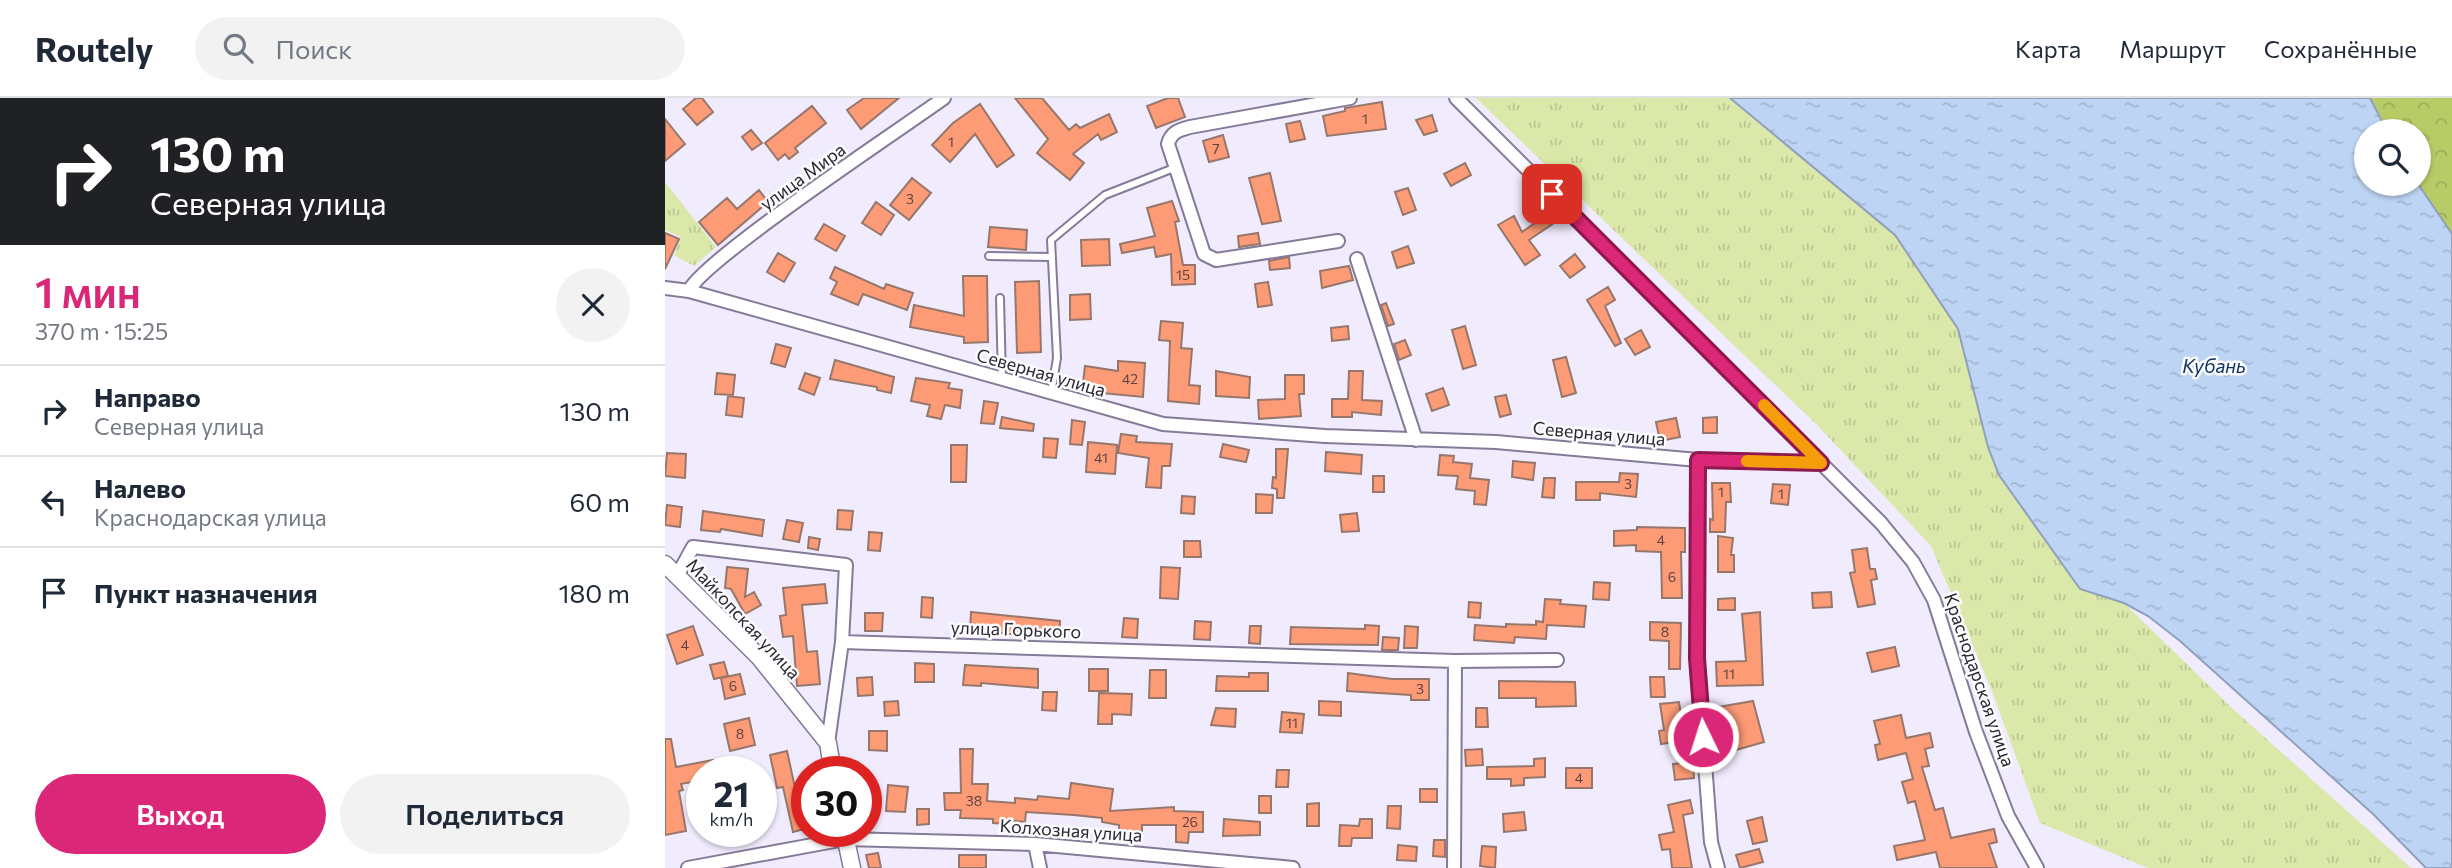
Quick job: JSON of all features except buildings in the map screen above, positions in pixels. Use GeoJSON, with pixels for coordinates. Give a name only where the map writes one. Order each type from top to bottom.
{"type":"FeatureCollection","features":[{"type":"Feature","properties":{"kind":"street","name":"улица Мира"},"geometry":{"type":"LineString","coordinates":[[689,291],[699,275],[944,98]]}},
{"type":"Feature","properties":{"kind":"street"},"geometry":{"type":"LineString","coordinates":[[1338,241],[1216,260],[1204,254],[1168,144],[1170,137],[1177,131],[1350,98]]}},
{"type":"Feature","properties":{"kind":"street","name":"Краснодарская улица"},"geometry":{"type":"LineString","coordinates":[[1456,98],[1881,523],[1913,562],[1934,600],[1976,732],[2008,816],[2037,868]]}},
{"type":"Feature","properties":{"kind":"street"},"geometry":{"type":"LineString","coordinates":[[1357,259],[1416,440]]}},
{"type":"Feature","properties":{"kind":"street","name":"Северная улица"},"geometry":{"type":"LineString","coordinates":[[665,288],[689,291],[1163,425],[1496,442],[1698,460],[1821,463]]}},
{"type":"Feature","properties":{"kind":"street"},"geometry":{"type":"LineString","coordinates":[[1698,460],[1697,658],[1711,842],[1718,868]]}},
{"type":"Feature","properties":{"kind":"street"},"geometry":{"type":"LineString","coordinates":[[677,576],[693,547],[846,565],[842,642],[828,743]]}},
{"type":"Feature","properties":{"kind":"street","name":"Майкопская улица"},"geometry":{"type":"LineString","coordinates":[[665,564],[759,657],[828,743],[830,756]]}},
{"type":"Feature","properties":{"kind":"street","name":"улица Горького"},"geometry":{"type":"LineString","coordinates":[[842,642],[1455,661],[1557,660]]}},
{"type":"Feature","properties":{"kind":"street"},"geometry":{"type":"LineString","coordinates":[[1454,868],[1455,661]]}},
{"type":"Feature","properties":{"kind":"street","name":"Колхозная улица"},"geometry":{"type":"LineString","coordinates":[[882,837],[1035,844],[1293,868]]}},
{"type":"Feature","properties":{"kind":"street"},"geometry":{"type":"LineString","coordinates":[[1035,844],[1040,868]]}},
{"type":"Feature","properties":{"kind":"street","name":"Колхозная улица"},"geometry":{"type":"LineString","coordinates":[[688,868],[791,846]]}},
{"type":"Feature","properties":{"kind":"street"},"geometry":{"type":"LineString","coordinates":[[847,847],[852,868]]}},
{"type":"Feature","properties":{"kind":"lane"},"geometry":{"type":"LineString","coordinates":[[1051,395],[1057,358],[1051,240],[1105,195],[1174,168]]}},
{"type":"Feature","properties":{"kind":"lane"},"geometry":{"type":"LineString","coordinates":[[989,256],[1052,257]]}},
{"type":"Feature","properties":{"kind":"lane"},"geometry":{"type":"LineString","coordinates":[[1000,298],[1002,381]]}},
{"type":"Feature","properties":{"kind":"green space"},"geometry":{"type":"Polygon","coordinates":[[[1476,98],[1730,98],[1895,235],[1958,329],[1988,447],[1999,475],[2080,589],[2124,603],[2233,709],[2411,868],[2148,868],[2040,823],[1992,691],[1931,546],[1816,424],[1476,98]]]}},
{"type":"Feature","properties":{"kind":"green space"},"geometry":{"type":"Polygon","coordinates":[[[2370,98],[2452,98],[2452,234],[2426,196],[2431,196],[2431,119],[2381,119],[2370,98]]]}},
{"type":"Feature","properties":{"kind":"green space"},"geometry":{"type":"Polygon","coordinates":[[[665,182],[716,247],[694,266],[674,255],[681,237],[665,230],[665,182]]]}},
{"type":"Feature","properties":{"kind":"water","name":"Кубань"},"geometry":{"type":"Polygon","coordinates":[[[1730,98],[2370,98],[2381,119],[2354,119],[2354,196],[2426,196],[2452,234],[2452,868],[2426,868],[2373,814],[2180,641],[2148,616],[2124,603],[2080,589],[1999,475],[1988,447],[1958,329],[1895,235],[1730,98]]]}},
{"type":"Feature","properties":{"kind":"slow traffic"},"geometry":{"type":"LineString","coordinates":[[1747,461],[1821,463],[1764,405]]}},
{"type":"Feature","properties":{"kind":"route"},"geometry":{"type":"LineString","coordinates":[[1552,194],[1821,463],[1698,460],[1697,658],[1703,737]]}}]}
